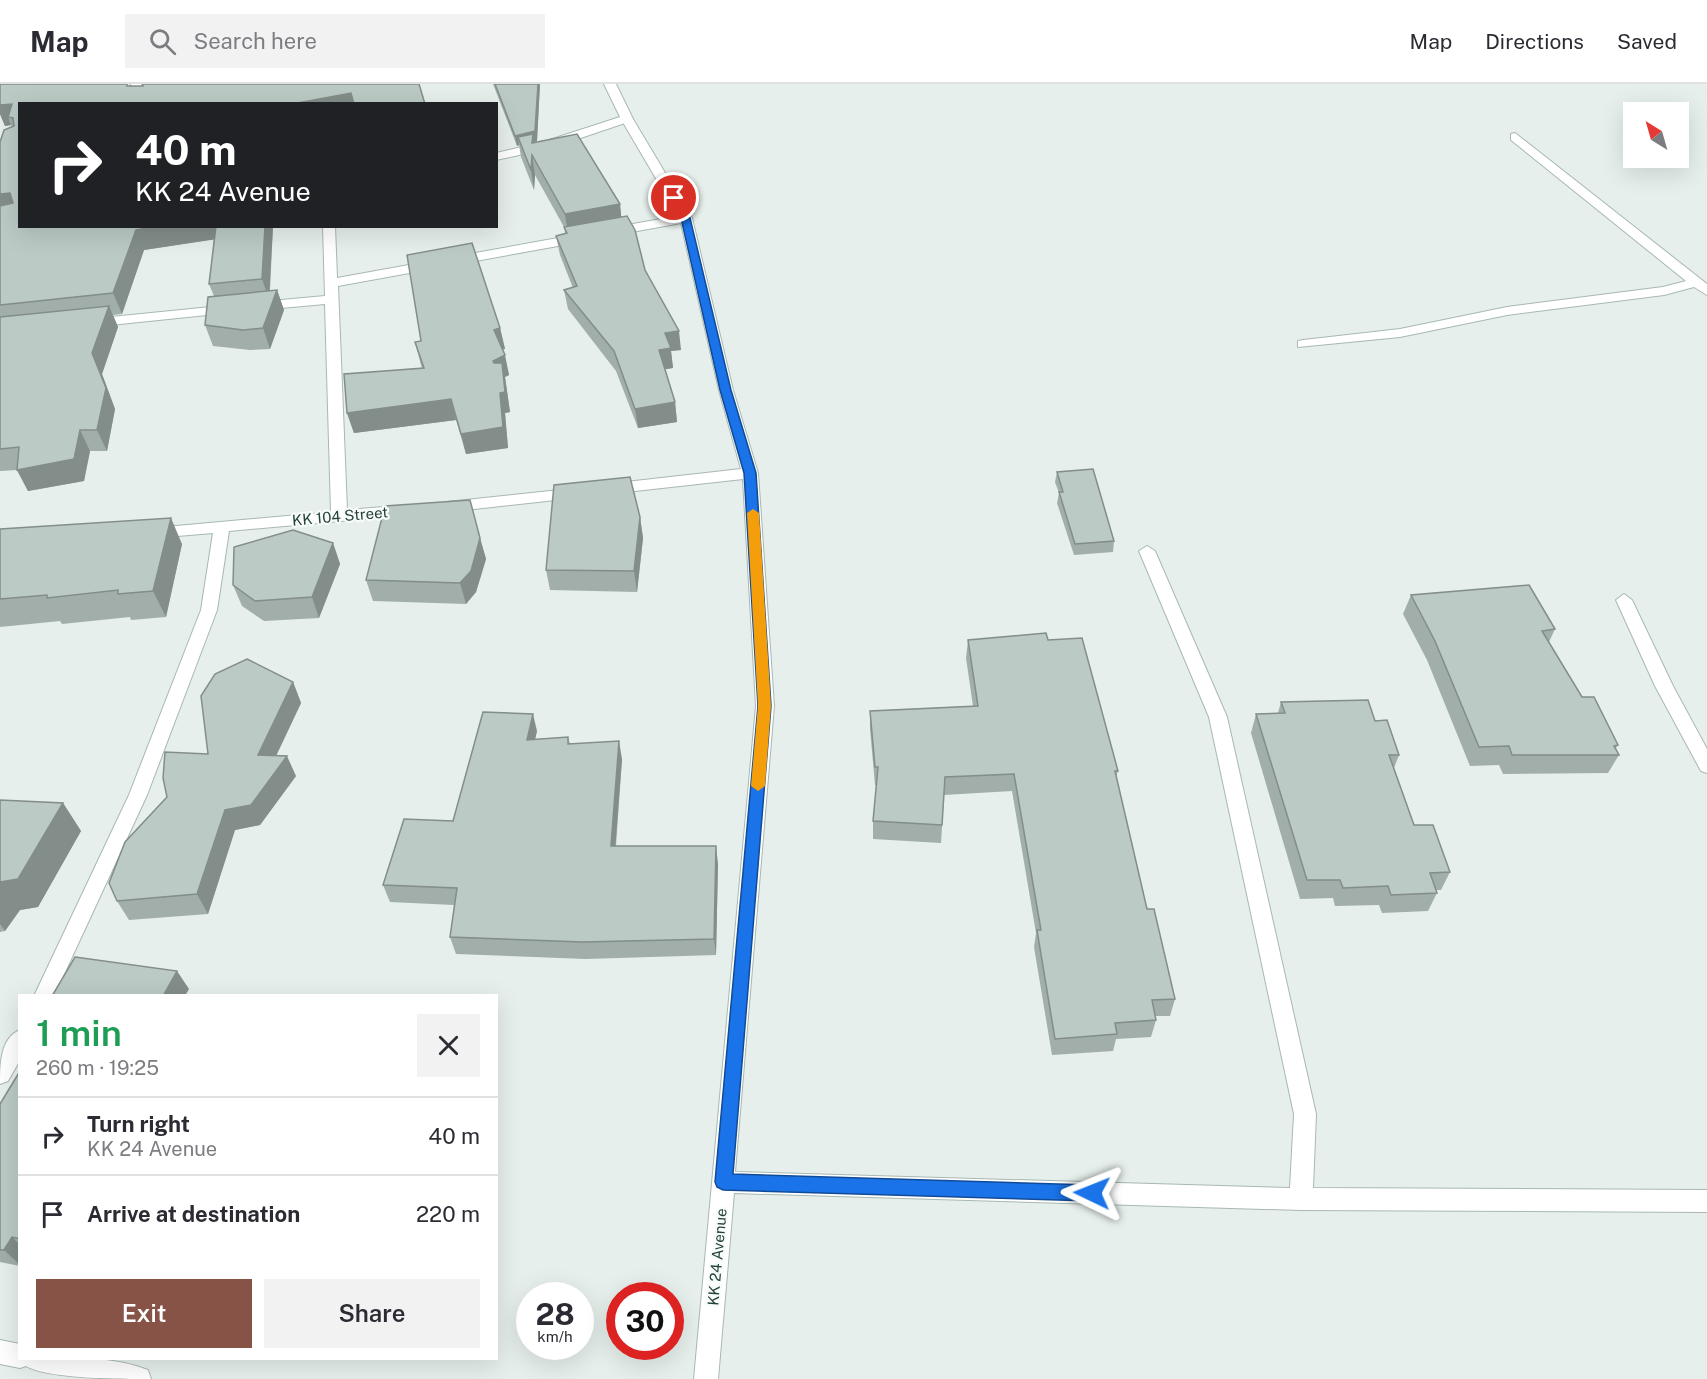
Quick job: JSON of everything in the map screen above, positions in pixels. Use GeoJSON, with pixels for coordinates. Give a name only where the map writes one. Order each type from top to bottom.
{"type":"FeatureCollection","features":[{"type":"Feature","properties":{"kind":"street"},"geometry":{"type":"LineString","coordinates":[[137,84],[142,102]]}},
{"type":"Feature","properties":{"kind":"street","name":"KK 24 Avenue"},"geometry":{"type":"LineString","coordinates":[[610,84],[627,119],[686,218],[726,390],[750,473],[765,706],[706,1379]]}},
{"type":"Feature","properties":{"kind":"street"},"geometry":{"type":"LineString","coordinates":[[498,157],[547,146],[627,119]]}},
{"type":"Feature","properties":{"kind":"street"},"geometry":{"type":"LineString","coordinates":[[1515,137],[1694,283],[1707,291]]}},
{"type":"Feature","properties":{"kind":"street"},"geometry":{"type":"LineString","coordinates":[[330,283],[686,218]]}},
{"type":"Feature","properties":{"kind":"street"},"geometry":{"type":"LineString","coordinates":[[329,228],[339,516]]}},
{"type":"Feature","properties":{"kind":"street"},"geometry":{"type":"LineString","coordinates":[[1303,344],[1400,333],[1507,311],[1664,291],[1694,283]]}},
{"type":"Feature","properties":{"kind":"street"},"geometry":{"type":"LineString","coordinates":[[71,325],[332,299]]}},
{"type":"Feature","properties":{"kind":"street","name":"KK 104 Street"},"geometry":{"type":"LineString","coordinates":[[139,535],[426,509],[750,473]]}},
{"type":"Feature","properties":{"kind":"street"},"geometry":{"type":"LineString","coordinates":[[45,994],[138,795],[205,621],[222,527]]}},
{"type":"Feature","properties":{"kind":"street"},"geometry":{"type":"LineString","coordinates":[[1146,551],[1218,717],[1305,1114],[1301,1200]]}},
{"type":"Feature","properties":{"kind":"street"},"geometry":{"type":"LineString","coordinates":[[1624,600],[1664,686],[1707,766]]}},
{"type":"Feature","properties":{"kind":"street"},"geometry":{"type":"LineString","coordinates":[[0,1074],[18,1042]]}},
{"type":"Feature","properties":{"kind":"street"},"geometry":{"type":"LineString","coordinates":[[723,1182],[1301,1200],[1707,1201]]}},
{"type":"Feature","properties":{"kind":"street"},"geometry":{"type":"LineString","coordinates":[[0,1352],[18,1356]]}},
{"type":"Feature","properties":{"kind":"street"},"geometry":{"type":"LineString","coordinates":[[40,1360],[139,1379]]}},
{"type":"Feature","properties":{"kind":"building"},"geometry":{"type":"Polygon","coordinates":[[[0,84],[143,86],[142,84],[419,84],[424,102],[353,102],[351,93],[303,102],[18,102],[18,228],[147,228],[136,230],[113,293],[0,305],[0,206],[13,203],[10,193],[0,194],[0,142],[4,130],[14,126],[13,118],[8,117],[12,104],[0,105],[0,84]]]}},
{"type":"Feature","properties":{"kind":"building"},"geometry":{"type":"Polygon","coordinates":[[[495,84],[538,84],[535,131],[515,136],[495,84]]]}},
{"type":"Feature","properties":{"kind":"building"},"geometry":{"type":"Polygon","coordinates":[[[533,134],[532,143],[577,134],[620,204],[565,214],[532,155],[531,170],[518,137],[533,134]]]}},
{"type":"Feature","properties":{"kind":"building"},"geometry":{"type":"Polygon","coordinates":[[[627,216],[635,230],[645,270],[679,331],[665,333],[671,348],[659,350],[675,402],[635,409],[614,351],[564,290],[577,286],[556,236],[567,233],[564,227],[627,216]]]}},
{"type":"Feature","properties":{"kind":"building"},"geometry":{"type":"Polygon","coordinates":[[[216,228],[265,228],[262,279],[209,284],[216,228]]]}},
{"type":"Feature","properties":{"kind":"building"},"geometry":{"type":"Polygon","coordinates":[[[472,243],[500,328],[494,330],[505,355],[493,361],[502,363],[505,392],[500,393],[503,427],[461,434],[451,399],[347,413],[344,374],[424,368],[415,342],[421,341],[407,255],[472,243]]]}},
{"type":"Feature","properties":{"kind":"building"},"geometry":{"type":"Polygon","coordinates":[[[277,290],[263,328],[243,330],[205,325],[208,297],[277,290]]]}},
{"type":"Feature","properties":{"kind":"building"},"geometry":{"type":"Polygon","coordinates":[[[109,306],[92,353],[106,388],[97,430],[80,430],[74,459],[17,470],[19,447],[0,449],[0,317],[109,306]]]}},
{"type":"Feature","properties":{"kind":"building"},"geometry":{"type":"Polygon","coordinates":[[[1093,469],[1114,541],[1075,544],[1059,492],[1063,492],[1057,472],[1093,469]]]}},
{"type":"Feature","properties":{"kind":"building"},"geometry":{"type":"Polygon","coordinates":[[[630,477],[640,517],[634,571],[546,570],[554,485],[630,477]]]}},
{"type":"Feature","properties":{"kind":"building"},"geometry":{"type":"Polygon","coordinates":[[[470,500],[480,538],[471,571],[460,583],[366,580],[385,506],[470,500]]]}},
{"type":"Feature","properties":{"kind":"building"},"geometry":{"type":"Polygon","coordinates":[[[171,518],[153,591],[118,594],[118,590],[47,598],[47,595],[0,599],[0,529],[171,518]]]}},
{"type":"Feature","properties":{"kind":"building"},"geometry":{"type":"Polygon","coordinates":[[[293,530],[333,543],[312,597],[255,601],[233,585],[234,547],[293,530]]]}},
{"type":"Feature","properties":{"kind":"building"},"geometry":{"type":"Polygon","coordinates":[[[1529,585],[1555,629],[1542,631],[1582,697],[1594,697],[1618,745],[1614,746],[1619,755],[1512,755],[1509,746],[1479,747],[1435,641],[1411,595],[1529,585]]]}},
{"type":"Feature","properties":{"kind":"building"},"geometry":{"type":"Polygon","coordinates":[[[1046,633],[1048,640],[1082,638],[1118,771],[1115,771],[1147,909],[1154,909],[1175,999],[1152,1000],[1156,1020],[1115,1023],[1117,1034],[1055,1039],[1037,930],[1041,930],[1014,774],[945,777],[942,825],[873,821],[878,767],[875,767],[870,711],[978,706],[968,640],[1046,633]]]}},
{"type":"Feature","properties":{"kind":"building"},"geometry":{"type":"Polygon","coordinates":[[[247,659],[293,682],[258,755],[287,756],[251,805],[225,810],[197,894],[117,901],[109,883],[125,842],[167,797],[163,778],[165,752],[208,754],[201,696],[215,674],[247,659]]]}},
{"type":"Feature","properties":{"kind":"building"},"geometry":{"type":"Polygon","coordinates":[[[1368,700],[1375,721],[1387,720],[1399,755],[1389,755],[1414,825],[1433,825],[1450,872],[1430,873],[1437,893],[1391,895],[1388,886],[1343,888],[1340,880],[1307,880],[1256,714],[1285,713],[1281,702],[1368,700]]]}},
{"type":"Feature","properties":{"kind":"building"},"geometry":{"type":"Polygon","coordinates":[[[483,712],[533,714],[527,740],[568,737],[568,744],[619,741],[611,846],[716,846],[714,939],[582,942],[450,937],[457,888],[383,885],[404,819],[453,821],[483,712]]]}},
{"type":"Feature","properties":{"kind":"building"},"geometry":{"type":"Polygon","coordinates":[[[0,800],[63,803],[18,879],[0,882],[0,800]]]}},
{"type":"Feature","properties":{"kind":"building"},"geometry":{"type":"Polygon","coordinates":[[[75,957],[177,971],[164,994],[53,994],[75,957]]]}},
{"type":"Feature","properties":{"kind":"building"},"geometry":{"type":"Polygon","coordinates":[[[18,1074],[18,1238],[12,1237],[4,1250],[0,1250],[0,1104],[18,1074]]]}},
{"type":"Feature","properties":{"kind":"slow traffic"},"geometry":{"type":"LineString","coordinates":[[753,513],[765,706],[758,786]]}},
{"type":"Feature","properties":{"kind":"route"},"geometry":{"type":"LineString","coordinates":[[674,198],[686,218],[726,390],[750,473],[765,706],[723,1182],[1092,1193]]}}]}
